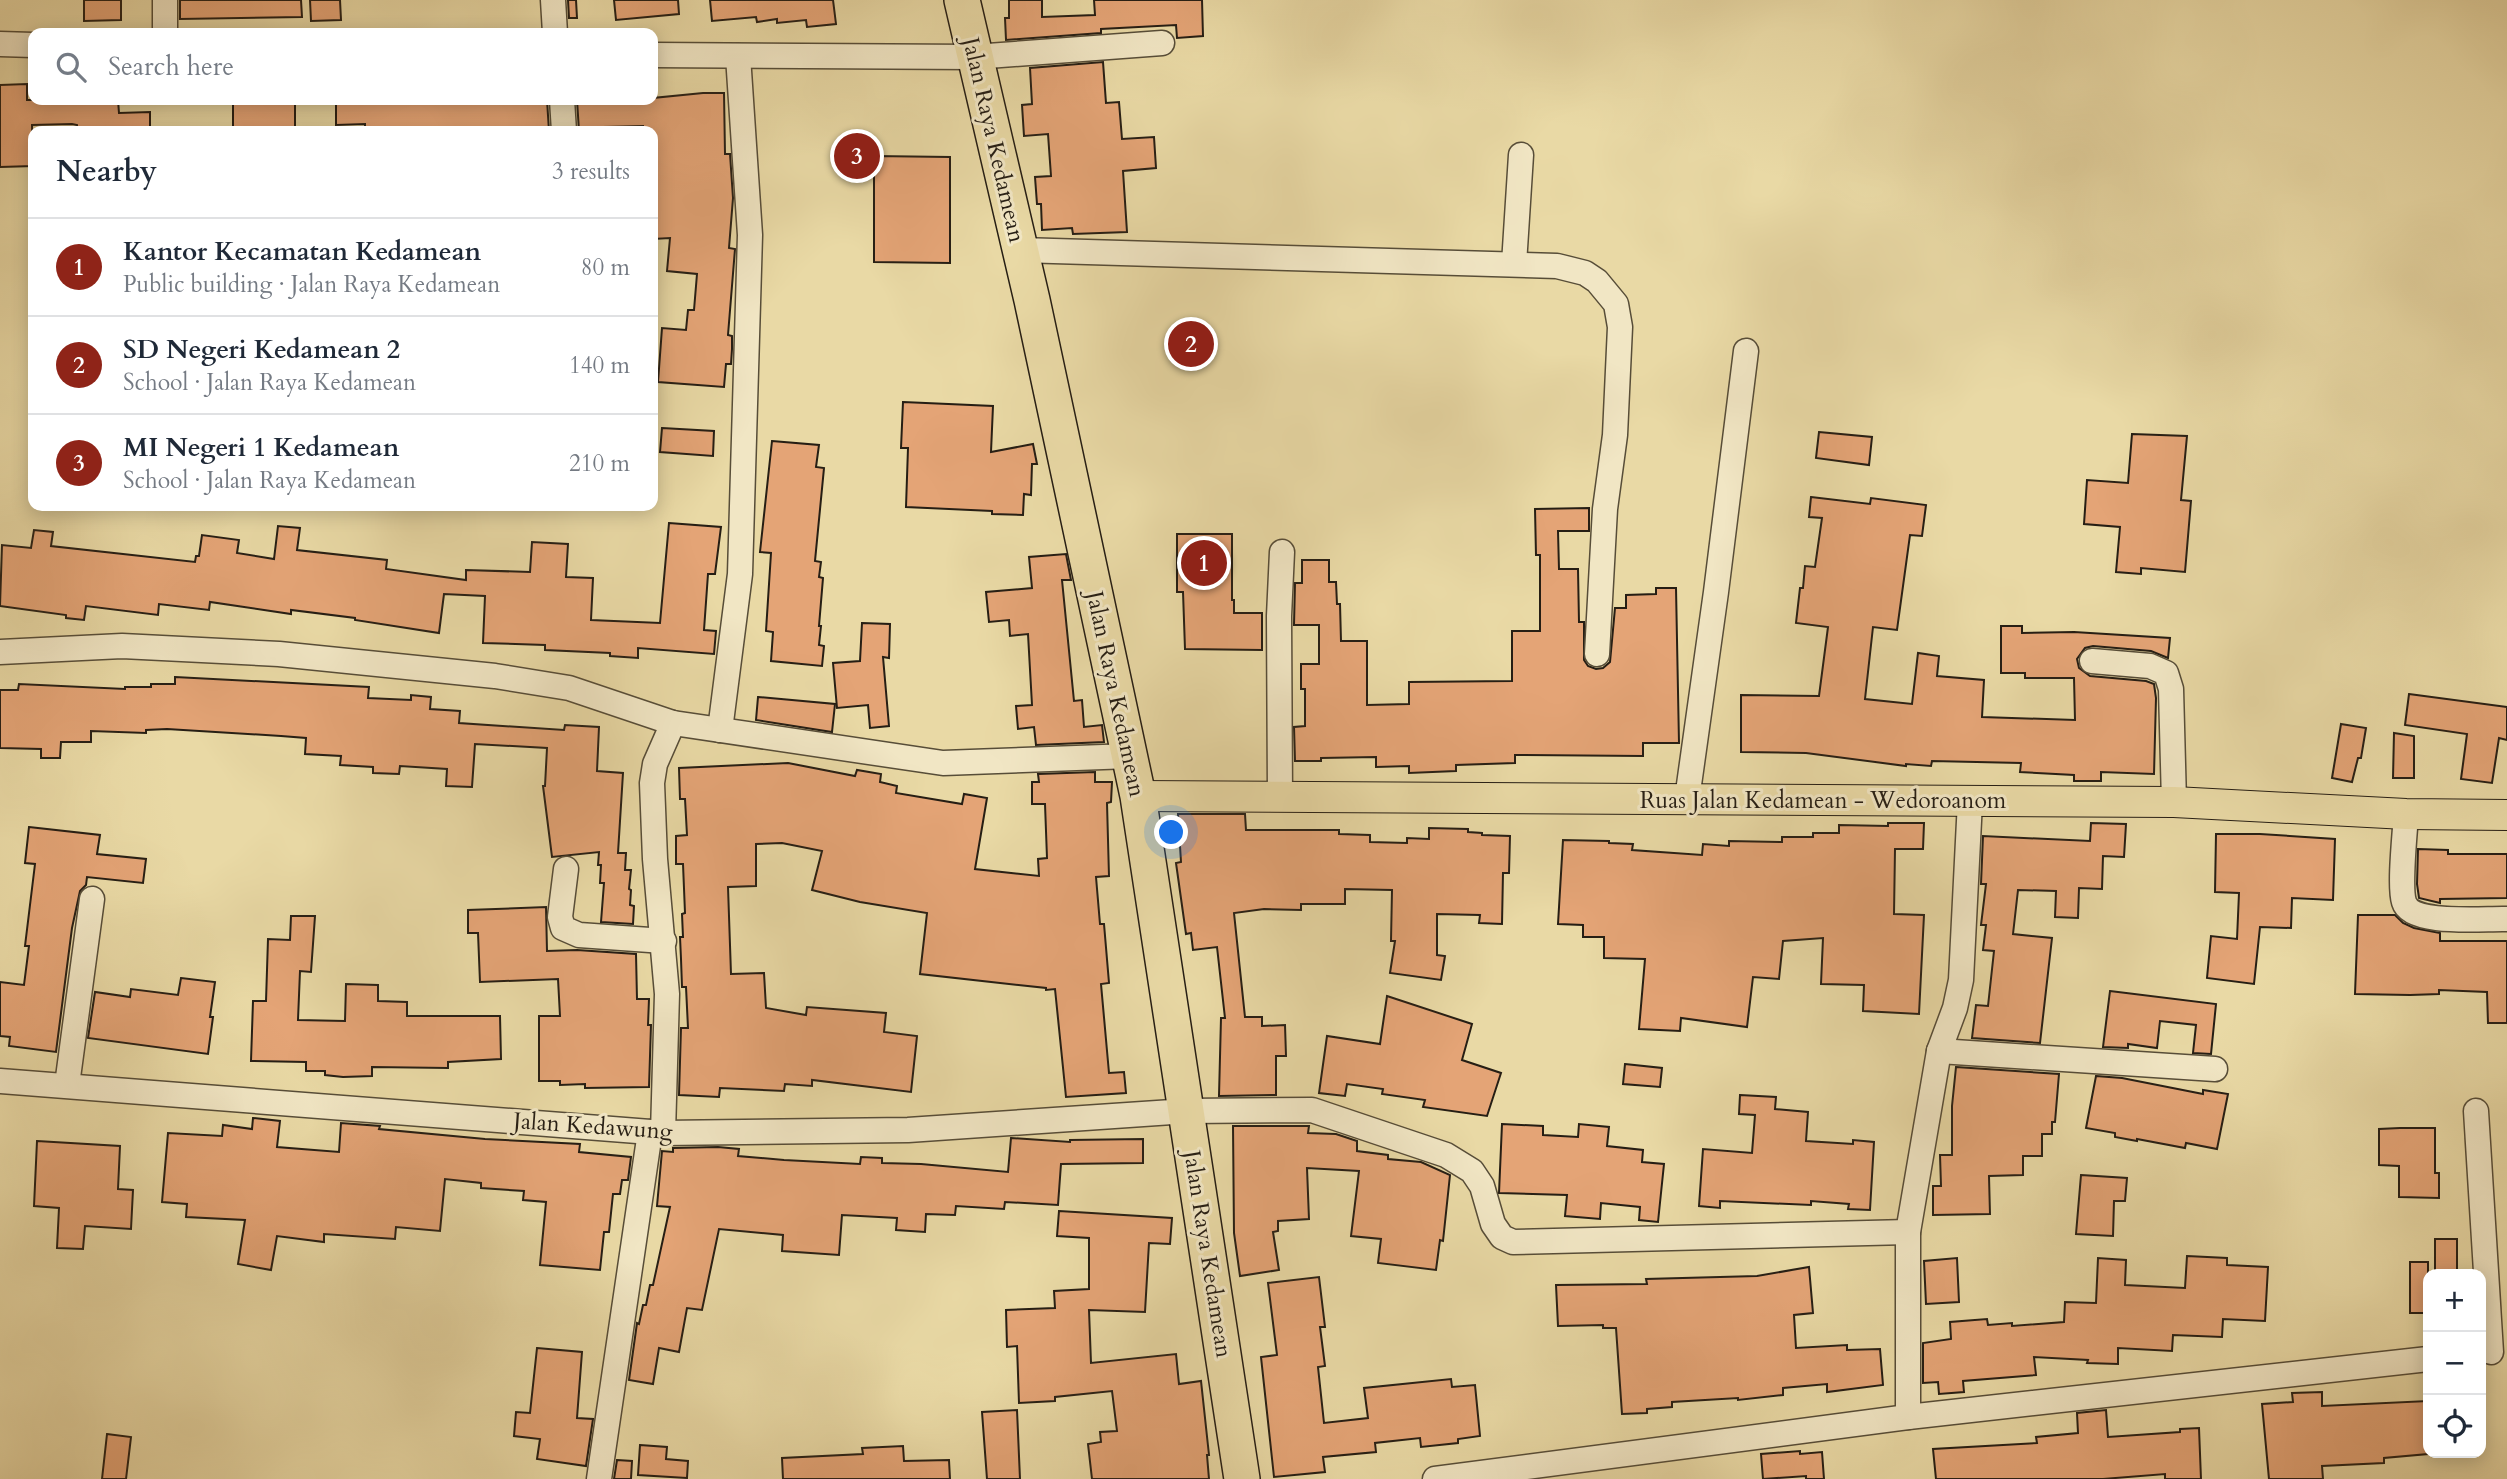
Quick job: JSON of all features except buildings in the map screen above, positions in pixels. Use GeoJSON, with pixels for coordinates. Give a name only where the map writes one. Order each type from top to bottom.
{"type":"FeatureCollection","features":[{"type":"Feature","properties":{"kind":"highway","name":"Jalan Raya Kedamean"},"geometry":{"type":"LineString","coordinates":[[962,0],[1020,250],[1138,796],[1242,1479]]}},
{"type":"Feature","properties":{"kind":"main road","name":"Ruas Jalan Kedamean - Wedoroanom"},"geometry":{"type":"LineString","coordinates":[[1138,796],[2174,802],[2406,814],[2507,816]]}},
{"type":"Feature","properties":{"kind":"street"},"geometry":{"type":"LineString","coordinates":[[164,28],[165,0]]}},
{"type":"Feature","properties":{"kind":"street"},"geometry":{"type":"LineString","coordinates":[[554,0],[555,28]]}},
{"type":"Feature","properties":{"kind":"street"},"geometry":{"type":"LineString","coordinates":[[658,55],[974,57],[1162,43]]}},
{"type":"Feature","properties":{"kind":"street"},"geometry":{"type":"LineString","coordinates":[[0,44],[28,45]]}},
{"type":"Feature","properties":{"kind":"street"},"geometry":{"type":"LineString","coordinates":[[720,730],[740,574],[750,249],[738,56]]}},
{"type":"Feature","properties":{"kind":"street"},"geometry":{"type":"LineString","coordinates":[[562,105],[564,126]]}},
{"type":"Feature","properties":{"kind":"street"},"geometry":{"type":"LineString","coordinates":[[1514,264],[1521,155]]}},
{"type":"Feature","properties":{"kind":"street"},"geometry":{"type":"LineString","coordinates":[[1020,250],[1556,265],[1585,273],[1597,281],[1616,304],[1620,327],[1615,435],[1605,509],[1597,653]]}},
{"type":"Feature","properties":{"kind":"street"},"geometry":{"type":"LineString","coordinates":[[1687,800],[1746,351]]}},
{"type":"Feature","properties":{"kind":"street"},"geometry":{"type":"LineString","coordinates":[[1280,797],[1279,616],[1282,552]]}},
{"type":"Feature","properties":{"kind":"street"},"geometry":{"type":"LineString","coordinates":[[0,652],[122,646],[279,654],[495,676],[569,688],[673,723],[943,763],[1129,756]]}},
{"type":"Feature","properties":{"kind":"street"},"geometry":{"type":"LineString","coordinates":[[2092,661],[2150,666],[2166,673],[2171,689],[2174,802]]}},
{"type":"Feature","properties":{"kind":"street"},"geometry":{"type":"LineString","coordinates":[[599,1479],[656,1132],[667,994],[655,859],[652,783],[654,764],[673,723]]}},
{"type":"Feature","properties":{"kind":"street"},"geometry":{"type":"LineString","coordinates":[[1908,1417],[1908,1232],[1939,1051],[1955,1009],[1961,980],[1970,801]]}},
{"type":"Feature","properties":{"kind":"street"},"geometry":{"type":"LineString","coordinates":[[2406,814],[2403,892],[2407,909],[2414,914],[2430,918],[2507,919]]}},
{"type":"Feature","properties":{"kind":"street"},"geometry":{"type":"LineString","coordinates":[[566,869],[560,917],[563,928],[579,935],[664,941]]}},
{"type":"Feature","properties":{"kind":"street"},"geometry":{"type":"LineString","coordinates":[[67,1086],[92,899]]}},
{"type":"Feature","properties":{"kind":"street"},"geometry":{"type":"LineString","coordinates":[[1939,1051],[2215,1069]]}},
{"type":"Feature","properties":{"kind":"street","name":"Jalan Kedawung"},"geometry":{"type":"LineString","coordinates":[[0,1081],[656,1132],[908,1130],[1186,1111],[1312,1110],[1446,1155],[1472,1171],[1482,1186],[1493,1224],[1502,1237],[1513,1242],[1908,1232]]}},
{"type":"Feature","properties":{"kind":"street"},"geometry":{"type":"LineString","coordinates":[[2476,1111],[2493,1352]]}},
{"type":"Feature","properties":{"kind":"street"},"geometry":{"type":"LineString","coordinates":[[1435,1479],[1908,1417],[2423,1360]]}},
{"type":"Feature","properties":{"kind":"place","name":"MI Negeri 1 Kedamean"},"geometry":{"type":"Point","coordinates":[857,156]}},
{"type":"Feature","properties":{"kind":"place","name":"SD Negeri Kedamean 2"},"geometry":{"type":"Point","coordinates":[1191,344]}},
{"type":"Feature","properties":{"kind":"place","name":"Kantor Kecamatan Kedamean"},"geometry":{"type":"Point","coordinates":[1204,563]}}]}
